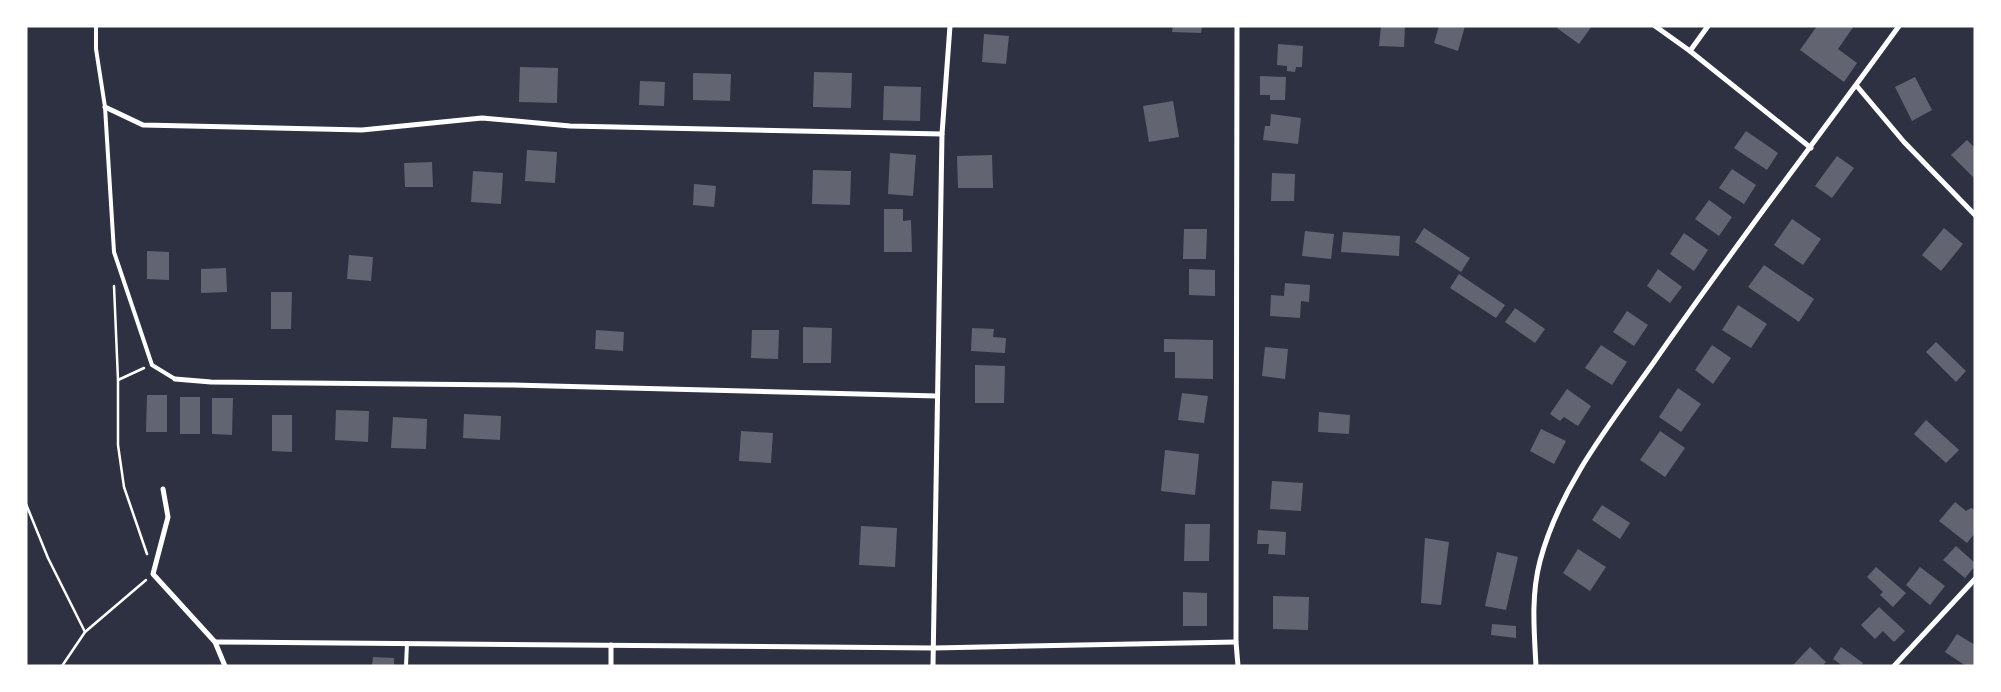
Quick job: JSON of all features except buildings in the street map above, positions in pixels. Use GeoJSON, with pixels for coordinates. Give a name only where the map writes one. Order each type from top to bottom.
{"type":"FeatureCollection","features":[{"type":"Feature","properties":{"kind":"street"},"geometry":{"type":"LineString","coordinates":[[933,666],[942,134],[950,26]]}},
{"type":"Feature","properties":{"kind":"street"},"geometry":{"type":"LineString","coordinates":[[1237,26],[1236,642],[1238,666]]}},
{"type":"Feature","properties":{"kind":"street"},"geometry":{"type":"LineString","coordinates":[[1655,26],[1690,51],[1811,148]]}},
{"type":"Feature","properties":{"kind":"street"},"geometry":{"type":"LineString","coordinates":[[1690,51],[1708,26]]}},
{"type":"Feature","properties":{"kind":"street"},"geometry":{"type":"LineString","coordinates":[[1536,666],[1533,608],[1540,561],[1558,509],[1585,461],[1701,294],[1811,148],[1899,26]]}},
{"type":"Feature","properties":{"kind":"street"},"geometry":{"type":"LineString","coordinates":[[1856,85],[1904,142],[1975,215]]}},
{"type":"Feature","properties":{"kind":"street"},"geometry":{"type":"LineString","coordinates":[[105,107],[143,126],[362,130],[482,118],[570,126],[942,134]]}},
{"type":"Feature","properties":{"kind":"street"},"geometry":{"type":"LineString","coordinates":[[175,379],[211,382],[513,385],[937,396]]}},
{"type":"Feature","properties":{"kind":"street"},"geometry":{"type":"LineString","coordinates":[[164,488],[168,517],[153,574],[215,642],[225,666]]}},
{"type":"Feature","properties":{"kind":"street"},"geometry":{"type":"LineString","coordinates":[[1894,666],[1975,579]]}},
{"type":"Feature","properties":{"kind":"street"},"geometry":{"type":"LineString","coordinates":[[215,642],[934,648],[1236,642]]}},
{"type":"Feature","properties":{"kind":"street"},"geometry":{"type":"LineString","coordinates":[[611,645],[611,666]]}},
{"type":"Feature","properties":{"kind":"lane"},"geometry":{"type":"LineString","coordinates":[[96,26],[96,48],[105,107],[114,252],[152,365],[175,379]]}},
{"type":"Feature","properties":{"kind":"lane"},"geometry":{"type":"LineString","coordinates":[[406,666],[407,643]]}},
{"type":"Feature","properties":{"kind":"path"},"geometry":{"type":"LineString","coordinates":[[62,666],[85,632],[153,574],[124,487],[118,445],[118,380],[114,280]]}},
{"type":"Feature","properties":{"kind":"path"},"geometry":{"type":"LineString","coordinates":[[118,380],[152,365]]}},
{"type":"Feature","properties":{"kind":"path"},"geometry":{"type":"LineString","coordinates":[[26,504],[48,558],[85,632]]}}]}
